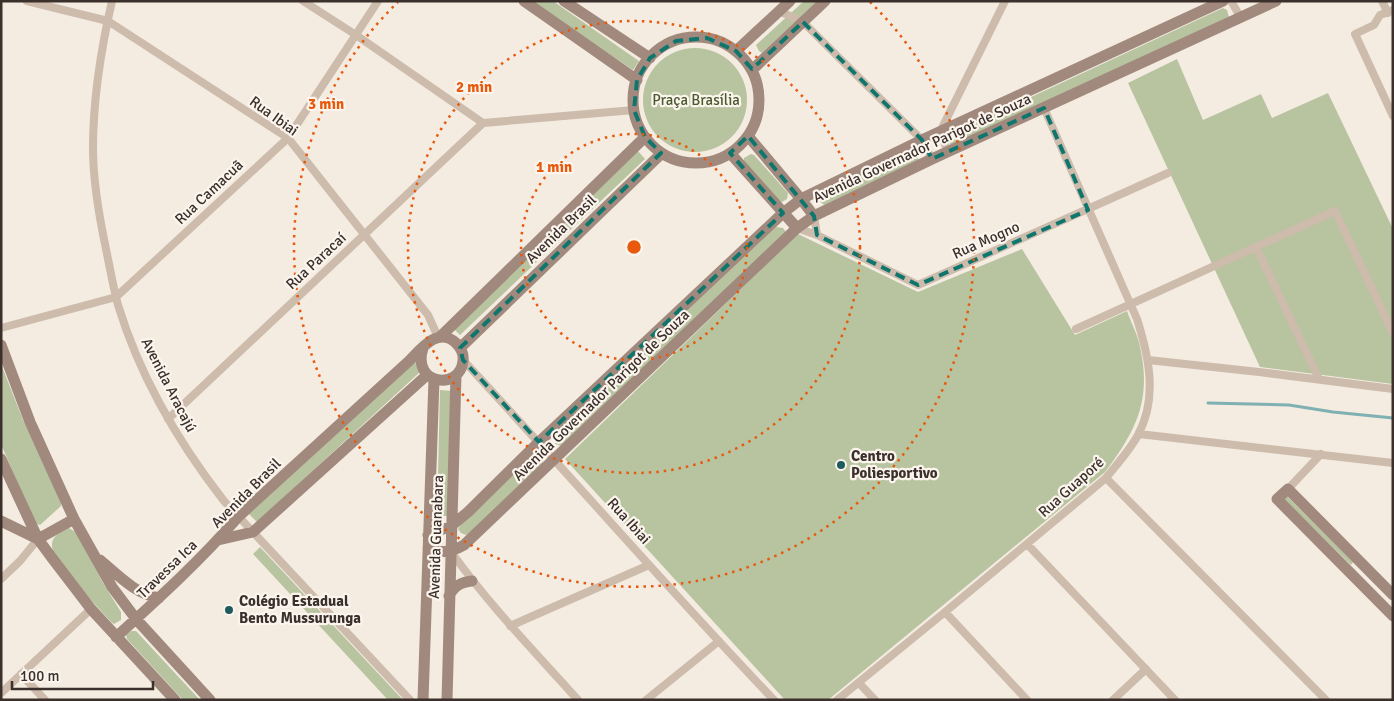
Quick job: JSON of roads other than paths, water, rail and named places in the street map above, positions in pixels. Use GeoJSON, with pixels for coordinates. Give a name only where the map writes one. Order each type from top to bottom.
{"type":"FeatureCollection","features":[{"type":"Feature","properties":{"kind":"street","name":"Rua Ibiai"},"geometry":{"type":"LineString","coordinates":[[27,1],[108,21],[288,138],[428,315],[439,337]]}},
{"type":"Feature","properties":{"kind":"street","name":"Avenida Aracajú"},"geometry":{"type":"LineString","coordinates":[[112,1],[96,89],[93,149],[99,213],[116,297],[134,352],[168,418],[203,474],[224,501],[410,700]]}},
{"type":"Feature","properties":{"kind":"street"},"geometry":{"type":"LineString","coordinates":[[303,1],[356,35],[483,123],[634,110]]}},
{"type":"Feature","properties":{"kind":"street","name":"Rua Camacuã"},"geometry":{"type":"LineString","coordinates":[[1,328],[116,297],[288,138],[378,1]]}},
{"type":"Feature","properties":{"kind":"street"},"geometry":{"type":"LineString","coordinates":[[524,1],[637,80]]}},
{"type":"Feature","properties":{"kind":"street"},"geometry":{"type":"LineString","coordinates":[[564,1],[650,58]]}},
{"type":"Feature","properties":{"kind":"street"},"geometry":{"type":"LineString","coordinates":[[736,51],[790,1]]}},
{"type":"Feature","properties":{"kind":"street"},"geometry":{"type":"LineString","coordinates":[[752,70],[825,1]]}},
{"type":"Feature","properties":{"kind":"street"},"geometry":{"type":"LineString","coordinates":[[948,152],[940,132],[1006,1]]}},
{"type":"Feature","properties":{"kind":"street","name":"Avenida Governador Parigot de Souza"},"geometry":{"type":"LineString","coordinates":[[428,535],[451,526],[468,512],[539,442],[801,198],[1223,1]]}},
{"type":"Feature","properties":{"kind":"street"},"geometry":{"type":"LineString","coordinates":[[1231,1],[1241,18]]}},
{"type":"Feature","properties":{"kind":"street","name":"Avenida Governador Parigot de Souza"},"geometry":{"type":"LineString","coordinates":[[450,552],[464,545],[556,460],[797,228],[814,216],[932,159],[1276,1]]}},
{"type":"Feature","properties":{"kind":"street"},"geometry":{"type":"LineString","coordinates":[[1382,1],[1390,12],[1380,16],[1374,25],[1355,34],[1393,116]]}},
{"type":"Feature","properties":{"kind":"street"},"geometry":{"type":"LineString","coordinates":[[779,11],[804,22],[922,140],[932,159]]}},
{"type":"Feature","properties":{"kind":"street"},"geometry":{"type":"LineString","coordinates":[[691,38],[707,38],[736,51],[752,70],[757,83],[759,97],[759,111],[755,124],[748,136],[730,153],[714,161],[696,163],[678,160],[662,153],[645,137],[638,124],[634,110],[633,94],[637,80],[650,58],[662,48],[676,41],[691,38]]}},
{"type":"Feature","properties":{"kind":"street","name":"Rua Guaporé"},"geometry":{"type":"LineString","coordinates":[[837,700],[1106,478],[1139,434],[1148,404],[1150,376],[1148,360],[1137,319],[1129,305],[1044,108]]}},
{"type":"Feature","properties":{"kind":"street","name":"Rua Paracaí"},"geometry":{"type":"LineString","coordinates":[[168,418],[483,123]]}},
{"type":"Feature","properties":{"kind":"street"},"geometry":{"type":"LineString","coordinates":[[748,136],[814,216],[817,235]]}},
{"type":"Feature","properties":{"kind":"street","name":"Avenida Brasil"},"geometry":{"type":"LineString","coordinates":[[439,337],[645,137]]}},
{"type":"Feature","properties":{"kind":"street","name":"Avenida Brasil"},"geometry":{"type":"LineString","coordinates":[[460,348],[662,153]]}},
{"type":"Feature","properties":{"kind":"street"},"geometry":{"type":"LineString","coordinates":[[730,153],[797,228]]}},
{"type":"Feature","properties":{"kind":"street","name":"Rua Mogno"},"geometry":{"type":"LineString","coordinates":[[797,228],[817,235],[918,285],[1168,174]]}},
{"type":"Feature","properties":{"kind":"street"},"geometry":{"type":"LineString","coordinates":[[1076,328],[1335,211],[1393,333]]}},
{"type":"Feature","properties":{"kind":"street"},"geometry":{"type":"LineString","coordinates":[[1256,247],[1319,379]]}},
{"type":"Feature","properties":{"kind":"street"},"geometry":{"type":"LineString","coordinates":[[439,337],[448,338],[455,342],[460,348],[463,360],[461,368],[456,375],[449,379],[441,380],[430,377],[421,367],[420,357],[423,348],[427,343],[439,337]]}},
{"type":"Feature","properties":{"kind":"street"},"geometry":{"type":"LineString","coordinates":[[1,345],[30,422],[74,519],[112,588],[136,619],[210,700]]}},
{"type":"Feature","properties":{"kind":"street","name":"Avenida Brasil"},"geometry":{"type":"LineString","coordinates":[[218,540],[238,517],[423,348]]}},
{"type":"Feature","properties":{"kind":"street","name":"Rua Ibiai"},"geometry":{"type":"LineString","coordinates":[[463,360],[774,700]]}},
{"type":"Feature","properties":{"kind":"street"},"geometry":{"type":"LineString","coordinates":[[1148,360],[1393,389]]}},
{"type":"Feature","properties":{"kind":"street","name":"Avenida Guanabara"},"geometry":{"type":"LineString","coordinates":[[447,700],[456,375]]}},
{"type":"Feature","properties":{"kind":"street","name":"Avenida Brasil"},"geometry":{"type":"LineString","coordinates":[[218,540],[253,532],[430,377]]}},
{"type":"Feature","properties":{"kind":"street","name":"Avenida Guanabara"},"geometry":{"type":"LineString","coordinates":[[423,700],[428,549],[430,377]]}},
{"type":"Feature","properties":{"kind":"street"},"geometry":{"type":"LineString","coordinates":[[1139,434],[1393,463]]}},
{"type":"Feature","properties":{"kind":"street"},"geometry":{"type":"LineString","coordinates":[[1321,454],[1277,500],[1393,616]]}},
{"type":"Feature","properties":{"kind":"street"},"geometry":{"type":"LineString","coordinates":[[1,459],[38,539],[91,609],[175,700]]}},
{"type":"Feature","properties":{"kind":"street"},"geometry":{"type":"LineString","coordinates":[[1106,478],[1326,700]]}},
{"type":"Feature","properties":{"kind":"street"},"geometry":{"type":"LineString","coordinates":[[1288,489],[1393,595]]}},
{"type":"Feature","properties":{"kind":"street"},"geometry":{"type":"LineString","coordinates":[[452,504],[468,512]]}},
{"type":"Feature","properties":{"kind":"street"},"geometry":{"type":"LineString","coordinates":[[1,579],[20,561],[38,539],[74,519]]}},
{"type":"Feature","properties":{"kind":"street"},"geometry":{"type":"LineString","coordinates":[[1,521],[38,539]]}},
{"type":"Feature","properties":{"kind":"street","name":"Travessa Ica"},"geometry":{"type":"LineString","coordinates":[[116,637],[218,540]]}},
{"type":"Feature","properties":{"kind":"street"},"geometry":{"type":"LineString","coordinates":[[1027,544],[1175,700]]}},
{"type":"Feature","properties":{"kind":"street"},"geometry":{"type":"LineString","coordinates":[[428,549],[450,552],[510,626],[578,700]]}},
{"type":"Feature","properties":{"kind":"street"},"geometry":{"type":"LineString","coordinates":[[96,556],[135,589],[144,594],[159,598]]}},
{"type":"Feature","properties":{"kind":"street"},"geometry":{"type":"LineString","coordinates":[[510,626],[649,565]]}},
{"type":"Feature","properties":{"kind":"street"},"geometry":{"type":"LineString","coordinates":[[449,596],[458,584],[472,581]]}},
{"type":"Feature","properties":{"kind":"street"},"geometry":{"type":"LineString","coordinates":[[1,693],[91,609]]}},
{"type":"Feature","properties":{"kind":"street"},"geometry":{"type":"LineString","coordinates":[[945,612],[1027,700]]}},
{"type":"Feature","properties":{"kind":"street"},"geometry":{"type":"LineString","coordinates":[[646,700],[719,641]]}},
{"type":"Feature","properties":{"kind":"street"},"geometry":{"type":"LineString","coordinates":[[1113,700],[1146,669]]}},
{"type":"Feature","properties":{"kind":"street"},"geometry":{"type":"LineString","coordinates":[[21,674],[45,700]]}},
{"type":"Feature","properties":{"kind":"street"},"geometry":{"type":"LineString","coordinates":[[858,683],[875,700]]}},
{"type":"Feature","properties":{"kind":"waterway"},"geometry":{"type":"LineString","coordinates":[[1208,403],[1289,405],[1393,418]]}},
{"type":"Feature","properties":{"kind":"place","name":"Centro Poliesportivo"},"geometry":{"type":"Point","coordinates":[841,465]}},
{"type":"Feature","properties":{"kind":"place","name":"Colégio Estadual Bento Mussurunga"},"geometry":{"type":"Point","coordinates":[229,610]}},
{"type":"Feature","properties":{"kind":"park label","name":"Praça Brasília"},"geometry":{"type":"Point","coordinates":[696,100]}}]}
